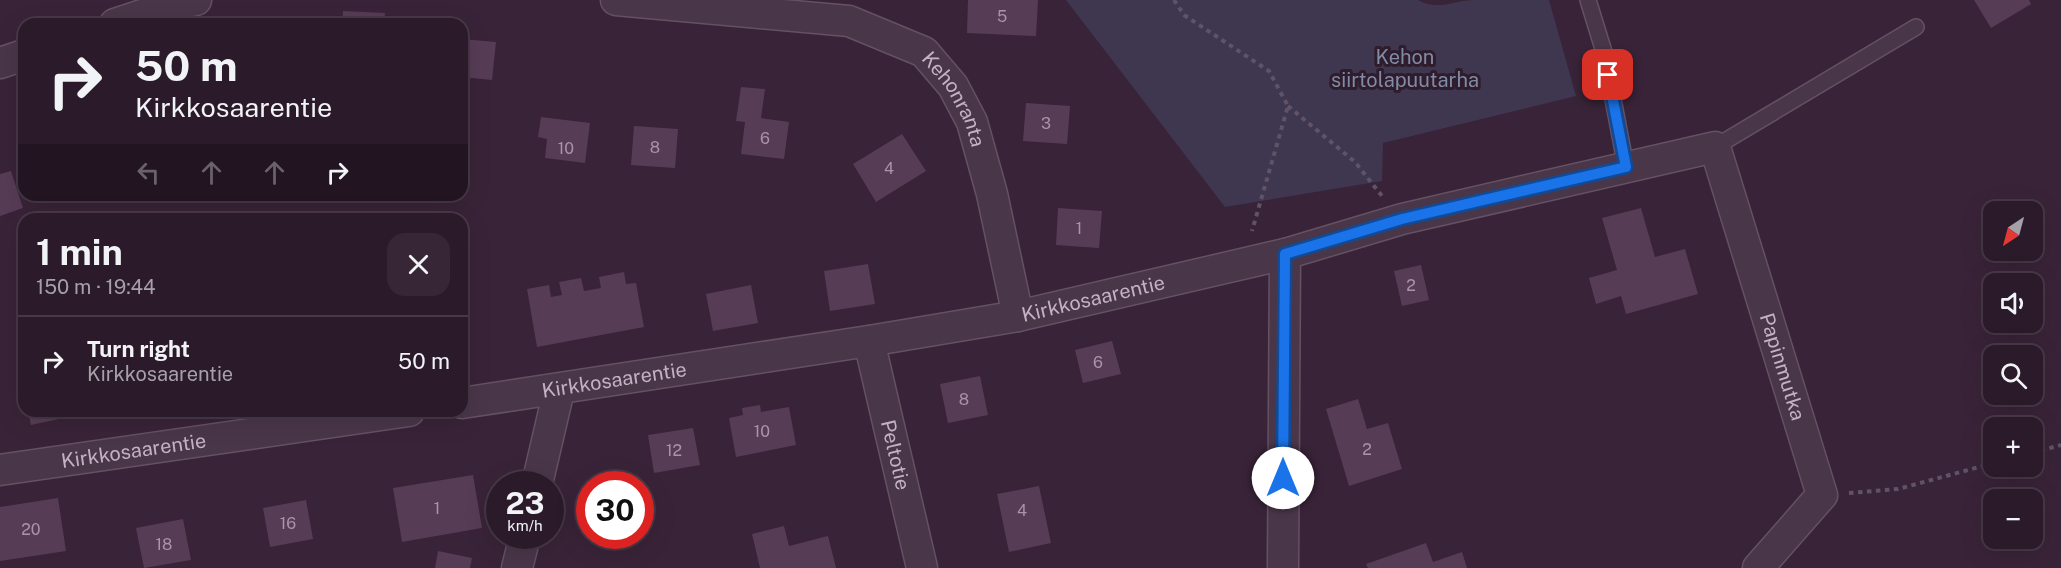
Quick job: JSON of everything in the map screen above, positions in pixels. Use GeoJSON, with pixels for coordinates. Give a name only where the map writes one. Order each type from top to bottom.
{"type":"FeatureCollection","features":[{"type":"Feature","properties":{"kind":"street"},"geometry":{"type":"LineString","coordinates":[[134,18],[196,0]]}},
{"type":"Feature","properties":{"kind":"street","name":"Kehonranta"},"geometry":{"type":"LineString","coordinates":[[616,0],[849,21],[924,52],[953,86],[972,122],[992,194],[1018,316]]}},
{"type":"Feature","properties":{"kind":"street"},"geometry":{"type":"LineString","coordinates":[[0,63],[18,57]]}},
{"type":"Feature","properties":{"kind":"street","name":"Kirkkosaarentie"},"geometry":{"type":"LineString","coordinates":[[468,403],[1018,316],[1285,254],[1402,219],[1714,147]]}},
{"type":"Feature","properties":{"kind":"street","name":"Papinmutka"},"geometry":{"type":"LineString","coordinates":[[1714,147],[1822,495]]}},
{"type":"Feature","properties":{"kind":"street"},"geometry":{"type":"LineString","coordinates":[[1283,568],[1285,254]]}},
{"type":"Feature","properties":{"kind":"street","name":"Peltotie"},"geometry":{"type":"LineString","coordinates":[[869,341],[922,568]]}},
{"type":"Feature","properties":{"kind":"street"},"geometry":{"type":"LineString","coordinates":[[540,471],[558,390]]}},
{"type":"Feature","properties":{"kind":"street","name":"Kirkkosaarentie"},"geometry":{"type":"LineString","coordinates":[[0,470],[367,417]]}},
{"type":"Feature","properties":{"kind":"street"},"geometry":{"type":"LineString","coordinates":[[1758,568],[1822,495]]}},
{"type":"Feature","properties":{"kind":"street"},"geometry":{"type":"LineString","coordinates":[[518,568],[522,549]]}},
{"type":"Feature","properties":{"kind":"lane"},"geometry":{"type":"LineString","coordinates":[[1588,0],[1604,52],[1626,167]]}},
{"type":"Feature","properties":{"kind":"lane"},"geometry":{"type":"LineString","coordinates":[[1714,147],[1916,27]]}},
{"type":"Feature","properties":{"kind":"path"},"geometry":{"type":"LineString","coordinates":[[1174,0],[1184,15],[1269,71],[1288,106],[1355,162],[1402,219]]}},
{"type":"Feature","properties":{"kind":"path"},"geometry":{"type":"LineString","coordinates":[[1243,263],[1288,106]]}},
{"type":"Feature","properties":{"kind":"path"},"geometry":{"type":"LineString","coordinates":[[2043,450],[2061,445]]}},
{"type":"Feature","properties":{"kind":"path"},"geometry":{"type":"LineString","coordinates":[[1822,495],[1898,489],[1983,466]]}},
{"type":"Feature","properties":{"kind":"green space","name":"Kehon siirtolapuutarha"},"geometry":{"type":"Polygon","coordinates":[[[1066,0],[1418,0],[1439,5],[1473,0],[1549,0],[1576,96],[1383,143],[1382,181],[1225,207],[1066,0]]]}},
{"type":"Feature","properties":{"kind":"building"},"geometry":{"type":"Polygon","coordinates":[[[968,0],[1038,0],[1036,36],[967,33],[968,0]]]}},
{"type":"Feature","properties":{"kind":"building"},"geometry":{"type":"Polygon","coordinates":[[[1974,0],[2029,0],[2031,4],[1991,28],[1974,0]]]}},
{"type":"Feature","properties":{"kind":"building"},"geometry":{"type":"Polygon","coordinates":[[[343,11],[385,13],[385,18],[342,18],[343,11]]]}},
{"type":"Feature","properties":{"kind":"building"},"geometry":{"type":"Polygon","coordinates":[[[468,40],[496,42],[492,80],[468,78],[468,40]]]}},
{"type":"Feature","properties":{"kind":"building"},"geometry":{"type":"Polygon","coordinates":[[[741,87],[765,89],[761,118],[789,122],[784,159],[741,154],[745,122],[736,121],[741,87]]]}},
{"type":"Feature","properties":{"kind":"building"},"geometry":{"type":"Polygon","coordinates":[[[1026,103],[1070,106],[1067,144],[1023,141],[1026,103]]]}},
{"type":"Feature","properties":{"kind":"building"},"geometry":{"type":"Polygon","coordinates":[[[541,117],[590,123],[585,163],[545,158],[547,139],[538,137],[541,117]]]}},
{"type":"Feature","properties":{"kind":"building"},"geometry":{"type":"Polygon","coordinates":[[[634,126],[678,129],[675,168],[631,165],[634,126]]]}},
{"type":"Feature","properties":{"kind":"building"},"geometry":{"type":"Polygon","coordinates":[[[902,134],[926,171],[876,202],[853,164],[902,134]]]}},
{"type":"Feature","properties":{"kind":"building"},"geometry":{"type":"Polygon","coordinates":[[[11,171],[18,193],[18,201],[21,201],[23,208],[0,216],[0,174],[11,171]]]}},
{"type":"Feature","properties":{"kind":"building"},"geometry":{"type":"Polygon","coordinates":[[[1058,208],[1102,211],[1099,248],[1056,245],[1058,208]]]}},
{"type":"Feature","properties":{"kind":"building"},"geometry":{"type":"Polygon","coordinates":[[[1641,208],[1655,257],[1685,249],[1698,294],[1626,314],[1621,296],[1596,304],[1589,278],[1617,270],[1602,218],[1641,208]]]}},
{"type":"Feature","properties":{"kind":"building"},"geometry":{"type":"Polygon","coordinates":[[[868,264],[875,304],[830,311],[824,271],[868,264]]]}},
{"type":"Feature","properties":{"kind":"building"},"geometry":{"type":"Polygon","coordinates":[[[1421,265],[1429,300],[1402,306],[1394,271],[1421,265]]]}},
{"type":"Feature","properties":{"kind":"building"},"geometry":{"type":"Polygon","coordinates":[[[624,272],[626,284],[636,283],[644,327],[537,347],[527,289],[549,285],[551,297],[562,295],[559,282],[581,278],[584,291],[601,288],[599,277],[624,272]]]}},
{"type":"Feature","properties":{"kind":"building"},"geometry":{"type":"Polygon","coordinates":[[[751,285],[758,323],[713,331],[706,294],[751,285]]]}},
{"type":"Feature","properties":{"kind":"building"},"geometry":{"type":"Polygon","coordinates":[[[1112,341],[1121,374],[1083,383],[1075,350],[1112,341]]]}},
{"type":"Feature","properties":{"kind":"building"},"geometry":{"type":"Polygon","coordinates":[[[980,376],[988,415],[948,423],[940,384],[980,376]]]}},
{"type":"Feature","properties":{"kind":"building"},"geometry":{"type":"Polygon","coordinates":[[[1358,399],[1367,429],[1388,423],[1402,469],[1349,486],[1326,409],[1358,399]]]}},
{"type":"Feature","properties":{"kind":"building"},"geometry":{"type":"Polygon","coordinates":[[[760,405],[761,412],[789,407],[796,445],[736,457],[729,418],[743,415],[742,408],[760,405]]]}},
{"type":"Feature","properties":{"kind":"building"},"geometry":{"type":"Polygon","coordinates":[[[29,417],[68,417],[31,425],[29,417]]]}},
{"type":"Feature","properties":{"kind":"building"},"geometry":{"type":"Polygon","coordinates":[[[693,428],[700,465],[654,473],[648,435],[693,428]]]}},
{"type":"Feature","properties":{"kind":"building"},"geometry":{"type":"Polygon","coordinates":[[[473,475],[482,528],[402,542],[393,488],[473,475]]]}},
{"type":"Feature","properties":{"kind":"building"},"geometry":{"type":"Polygon","coordinates":[[[1039,486],[1051,543],[1009,552],[997,494],[1039,486]]]}},
{"type":"Feature","properties":{"kind":"building"},"geometry":{"type":"Polygon","coordinates":[[[58,498],[66,551],[0,561],[0,507],[58,498]]]}},
{"type":"Feature","properties":{"kind":"building"},"geometry":{"type":"Polygon","coordinates":[[[306,500],[313,539],[270,547],[263,508],[306,500]]]}},
{"type":"Feature","properties":{"kind":"building"},"geometry":{"type":"Polygon","coordinates":[[[183,519],[191,560],[144,568],[136,528],[183,519]]]}},
{"type":"Feature","properties":{"kind":"building"},"geometry":{"type":"Polygon","coordinates":[[[784,526],[789,546],[828,536],[836,568],[760,568],[752,534],[784,526]]]}},
{"type":"Feature","properties":{"kind":"building"},"geometry":{"type":"Polygon","coordinates":[[[1426,543],[1433,562],[1462,552],[1467,568],[1368,568],[1366,564],[1426,543]]]}},
{"type":"Feature","properties":{"kind":"building"},"geometry":{"type":"Polygon","coordinates":[[[438,551],[472,558],[470,568],[435,568],[438,551]]]}},
{"type":"Feature","properties":{"kind":"route"},"geometry":{"type":"LineString","coordinates":[[1283,478],[1285,254],[1402,219],[1626,167],[1608,75]]}}]}
